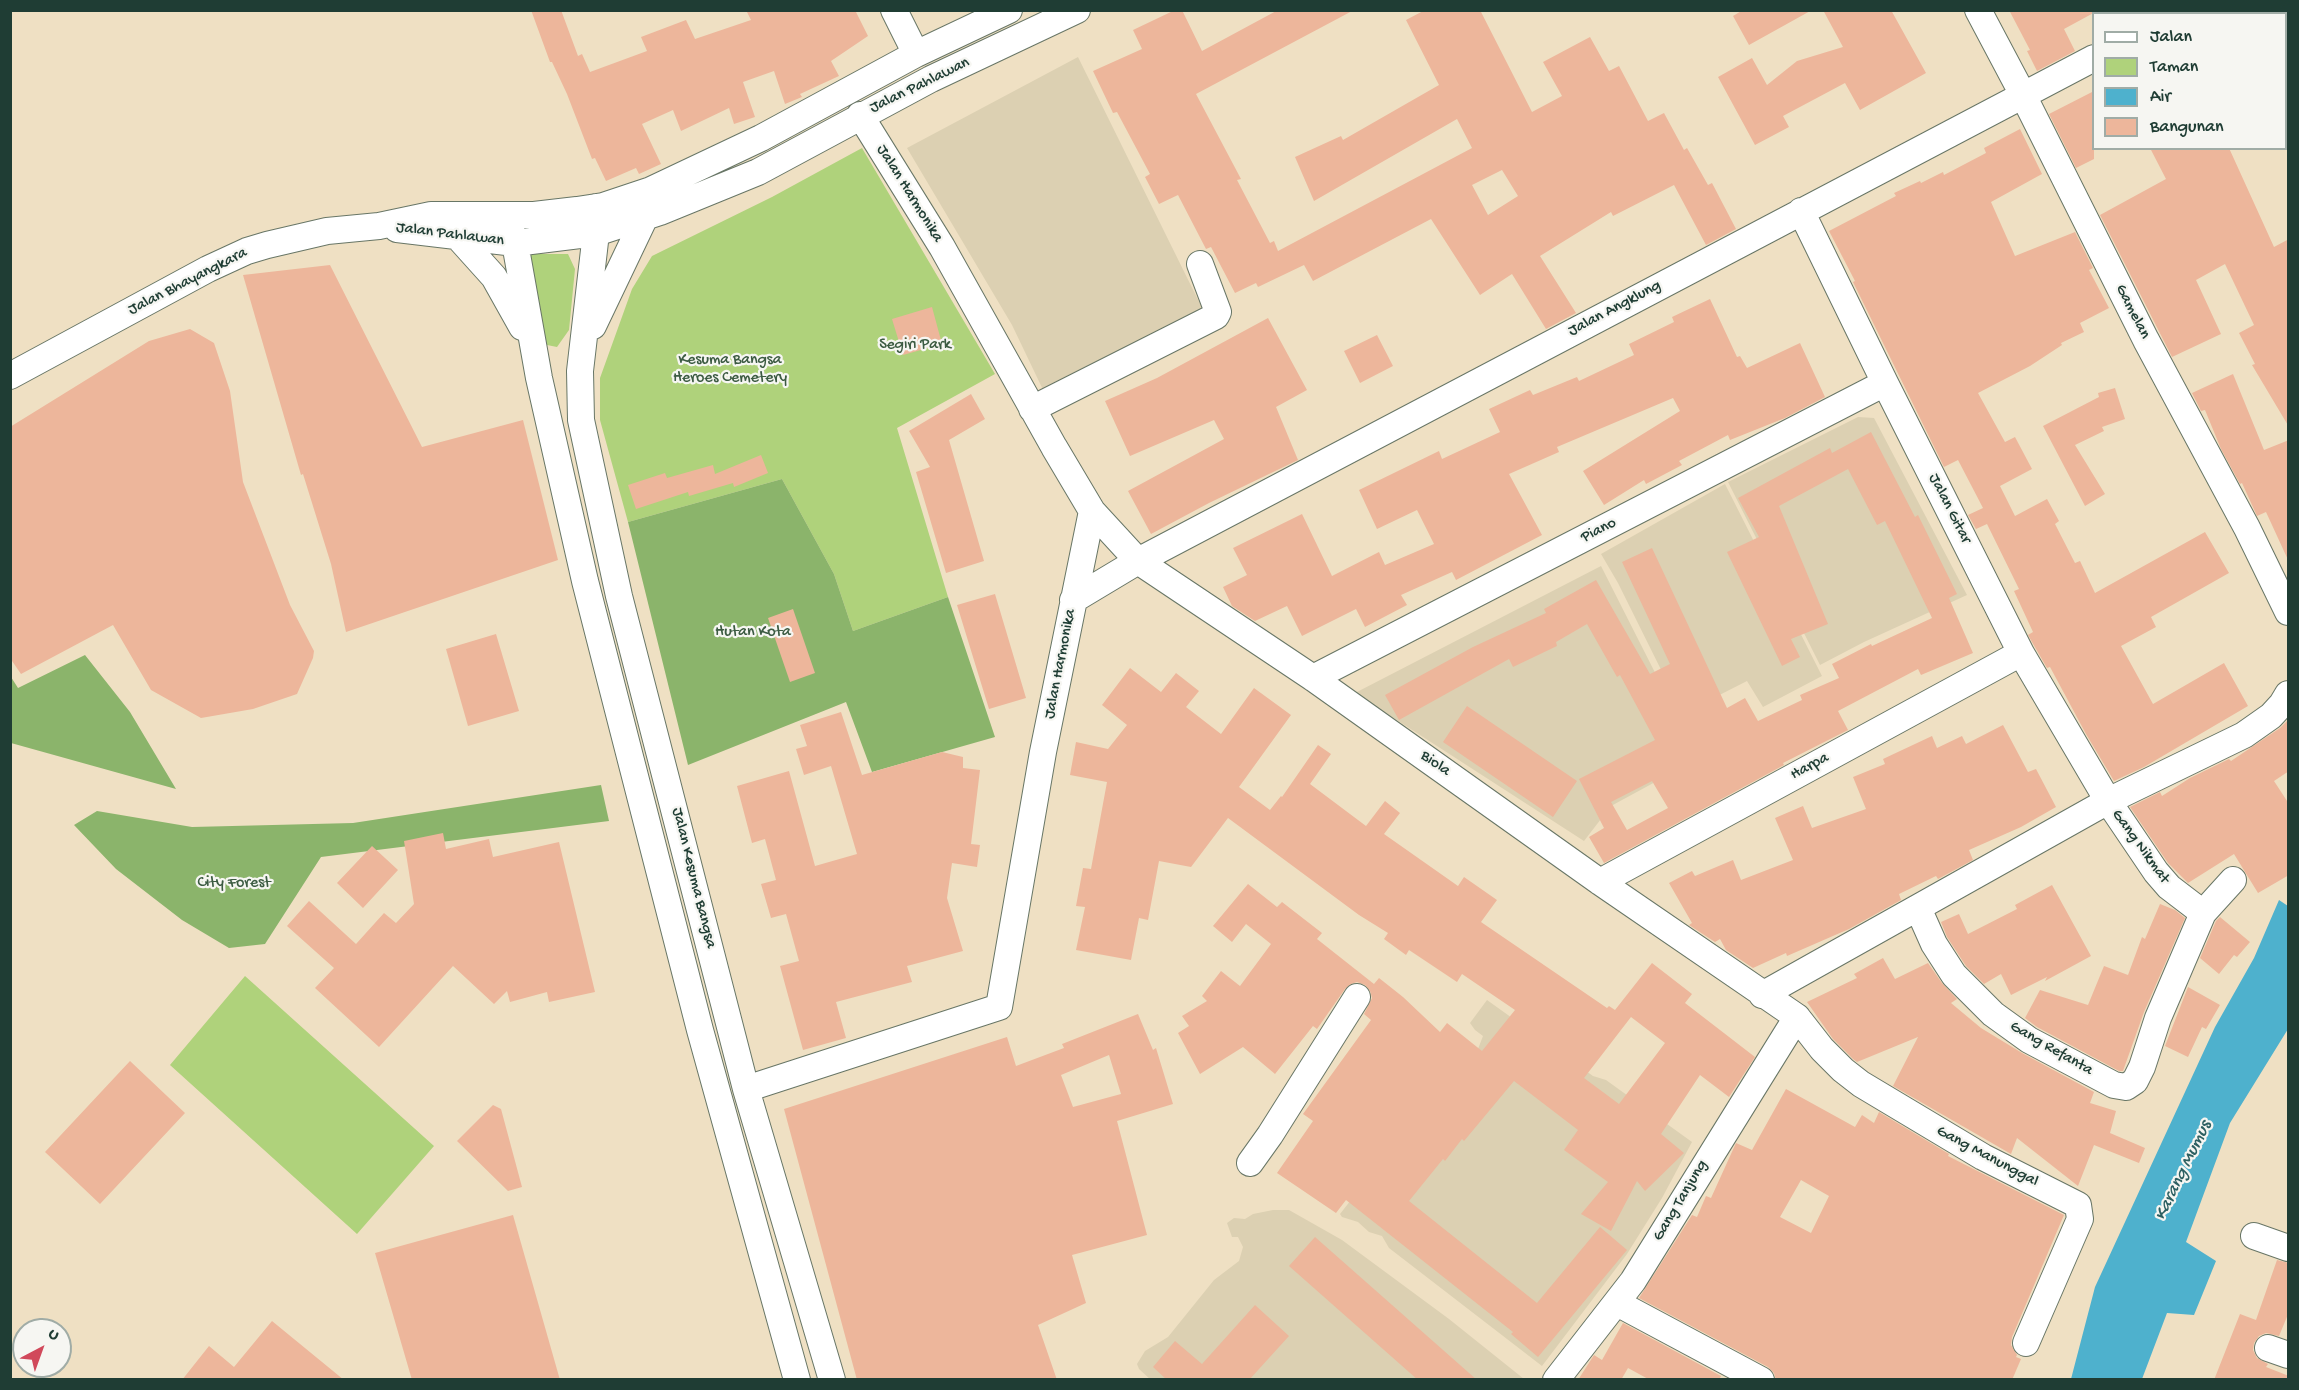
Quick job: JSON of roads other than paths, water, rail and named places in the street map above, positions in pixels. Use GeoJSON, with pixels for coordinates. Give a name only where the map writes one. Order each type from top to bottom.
{"type":"FeatureCollection","features":[{"type":"Feature","properties":{"kind":"street"},"geometry":{"type":"LineString","coordinates":[[894,10],[916,54]]}},
{"type":"Feature","properties":{"kind":"street","name":"Jalan Pahlawan"},"geometry":{"type":"LineString","coordinates":[[379,226],[431,215],[534,215],[596,207],[651,190],[702,167],[916,54],[1009,10]]}},
{"type":"Feature","properties":{"kind":"street","name":"Jalan Pahlawan"},"geometry":{"type":"LineString","coordinates":[[379,226],[515,243],[596,233],[660,212],[758,172],[931,79],[1077,10]]}},
{"type":"Feature","properties":{"kind":"street","name":"Gamelan"},"geometry":{"type":"LineString","coordinates":[[1978,10],[2146,340],[2247,528],[2289,612]]}},
{"type":"Feature","properties":{"kind":"street","name":"Jalan Angklung"},"geometry":{"type":"LineString","coordinates":[[1073,600],[1138,561],[2092,59]]}},
{"type":"Feature","properties":{"kind":"street","name":"Jalan Harmonika"},"geometry":{"type":"LineString","coordinates":[[746,1089],[999,1007],[1043,752],[1092,511],[942,247],[861,115]]}},
{"type":"Feature","properties":{"kind":"street"},"geometry":{"type":"LineString","coordinates":[[584,345],[596,233],[596,207]]}},
{"type":"Feature","properties":{"kind":"street","name":"Jalan Gitar"},"geometry":{"type":"LineString","coordinates":[[1801,211],[2021,653],[2108,801]]}},
{"type":"Feature","properties":{"kind":"street"},"geometry":{"type":"LineString","coordinates":[[584,345],[646,215]]}},
{"type":"Feature","properties":{"kind":"street","name":"Jalan Kesuma Bangsa"},"geometry":{"type":"LineString","coordinates":[[507,216],[515,243],[539,378],[585,581],[700,1030],[797,1380]]}},
{"type":"Feature","properties":{"kind":"street","name":"Jalan Bhayangkara"},"geometry":{"type":"LineString","coordinates":[[10,376],[208,269],[247,251],[327,231],[379,226]]}},
{"type":"Feature","properties":{"kind":"street"},"geometry":{"type":"LineString","coordinates":[[458,237],[494,277],[534,348]]}},
{"type":"Feature","properties":{"kind":"street"},"geometry":{"type":"LineString","coordinates":[[10,357],[217,249],[236,241],[247,251]]}},
{"type":"Feature","properties":{"kind":"street"},"geometry":{"type":"LineString","coordinates":[[1032,409],[1216,316],[1218,312],[1200,264]]}},
{"type":"Feature","properties":{"kind":"street","name":"Jalan Kesuma Bangsa"},"geometry":{"type":"LineString","coordinates":[[584,345],[580,371],[581,420],[619,596],[746,1089],[832,1380]]}},
{"type":"Feature","properties":{"kind":"street","name":"Piano"},"geometry":{"type":"LineString","coordinates":[[1313,678],[1885,383]]}},
{"type":"Feature","properties":{"kind":"street","name":"Biola"},"geometry":{"type":"LineString","coordinates":[[1092,511],[1138,561],[1313,678],[1600,882],[1791,1013]]}},
{"type":"Feature","properties":{"kind":"street","name":"Harpa"},"geometry":{"type":"LineString","coordinates":[[1600,882],[2021,653]]}},
{"type":"Feature","properties":{"kind":"street"},"geometry":{"type":"LineString","coordinates":[[1762,995],[2108,801],[2244,735],[2271,716],[2289,694]]}},
{"type":"Feature","properties":{"kind":"street"},"geometry":{"type":"LineString","coordinates":[[627,742],[656,734]]}},
{"type":"Feature","properties":{"kind":"street"},"geometry":{"type":"LineString","coordinates":[[633,772],[664,765]]}},
{"type":"Feature","properties":{"kind":"street","name":"Gang Nikmat"},"geometry":{"type":"LineString","coordinates":[[2108,801],[2162,879],[2203,913]]}},
{"type":"Feature","properties":{"kind":"street"},"geometry":{"type":"LineString","coordinates":[[2203,913],[2233,880]]}},
{"type":"Feature","properties":{"kind":"street","name":"Gang Refanta"},"geometry":{"type":"LineString","coordinates":[[1918,908],[1934,944],[1954,975],[1993,1014],[2029,1040],[2114,1085],[2126,1087],[2132,1085],[2142,1067],[2158,1018],[2203,913]]}},
{"type":"Feature","properties":{"kind":"street"},"geometry":{"type":"LineString","coordinates":[[1250,1163],[1357,997]]}},
{"type":"Feature","properties":{"kind":"street","name":"Gang Tanjung"},"geometry":{"type":"LineString","coordinates":[[1556,1380],[1617,1303],[1791,1013]]}},
{"type":"Feature","properties":{"kind":"street","name":"Gang Manunggal"},"geometry":{"type":"LineString","coordinates":[[1791,1013],[1822,1049],[1861,1084],[1983,1157],[2073,1201],[2080,1207],[2080,1219],[2026,1343]]}},
{"type":"Feature","properties":{"kind":"street"},"geometry":{"type":"LineString","coordinates":[[2254,1236],[2289,1248]]}},
{"type":"Feature","properties":{"kind":"street"},"geometry":{"type":"LineString","coordinates":[[1617,1303],[1761,1380]]}},
{"type":"Feature","properties":{"kind":"water","name":"Karang Mumus"},"geometry":{"type":"Polygon","coordinates":[[[2279,900],[2288,906],[2288,1029],[2230,1123],[2186,1242],[2216,1261],[2194,1315],[2167,1313],[2142,1379],[2071,1379],[2095,1287],[2215,1027],[2254,958],[2279,900]]]}},
{"type":"Feature","properties":{"kind":"park label","name":"Segiri Park"},"geometry":{"type":"Point","coordinates":[915,346]}},
{"type":"Feature","properties":{"kind":"park label","name":"Kesuma Bangsa Heroes Cemetery"},"geometry":{"type":"Point","coordinates":[730,370]}},
{"type":"Feature","properties":{"kind":"park label","name":"Hutan Kota"},"geometry":{"type":"Point","coordinates":[753,633]}},
{"type":"Feature","properties":{"kind":"park label","name":"City Forest"},"geometry":{"type":"Point","coordinates":[234,884]}}]}
